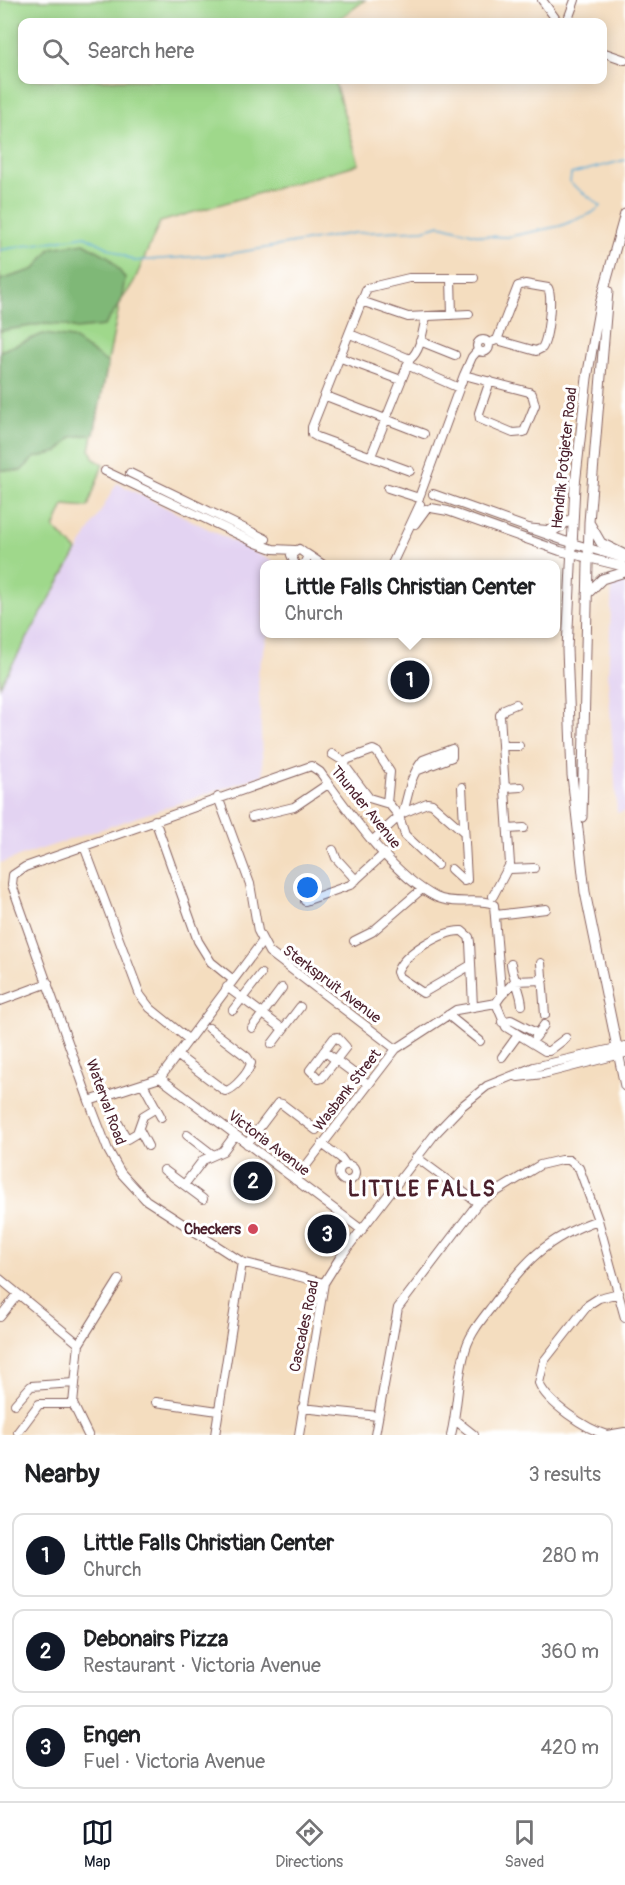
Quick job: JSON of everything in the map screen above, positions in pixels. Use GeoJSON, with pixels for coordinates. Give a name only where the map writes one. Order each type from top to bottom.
{"type":"FeatureCollection","features":[{"type":"Feature","properties":{"kind":"main road","name":"Hendrik Potgieter Road"},"geometry":{"type":"LineString","coordinates":[[625,214],[600,304],[587,378],[571,543],[567,649],[572,775],[581,839],[585,892],[621,1050],[625,1086]]}},
{"type":"Feature","properties":{"kind":"main road","name":"Hendrik Potgieter Road"},"geometry":{"type":"LineString","coordinates":[[581,839],[589,522],[611,262]]}},
{"type":"Feature","properties":{"kind":"main road"},"geometry":{"type":"LineString","coordinates":[[530,529],[553,531],[573,518]]}},
{"type":"Feature","properties":{"kind":"main road"},"geometry":{"type":"LineString","coordinates":[[589,522],[601,543],[625,557]]}},
{"type":"Feature","properties":{"kind":"main road"},"geometry":{"type":"LineString","coordinates":[[587,594],[602,579],[625,573]]}},
{"type":"Feature","properties":{"kind":"street"},"geometry":{"type":"LineString","coordinates":[[542,0],[555,18]]}},
{"type":"Feature","properties":{"kind":"street"},"geometry":{"type":"LineString","coordinates":[[568,18],[575,0]]}},
{"type":"Feature","properties":{"kind":"street"},"geometry":{"type":"LineString","coordinates":[[607,53],[625,60]]}},
{"type":"Feature","properties":{"kind":"street"},"geometry":{"type":"LineString","coordinates":[[410,471],[312,434],[312,427],[367,288],[410,278],[474,278]]}},
{"type":"Feature","properties":{"kind":"street"},"geometry":{"type":"LineString","coordinates":[[451,278],[452,315]]}},
{"type":"Feature","properties":{"kind":"street"},"geometry":{"type":"LineString","coordinates":[[401,560],[423,503],[426,475],[473,355],[478,350],[487,351],[488,343],[497,340],[536,351],[542,348],[551,294],[548,288],[525,284],[518,286],[497,340]]}},
{"type":"Feature","properties":{"kind":"street"},"geometry":{"type":"LineString","coordinates":[[361,301],[408,317],[469,314]]}},
{"type":"Feature","properties":{"kind":"street"},"geometry":{"type":"LineString","coordinates":[[371,456],[401,380],[420,341],[426,316]]}},
{"type":"Feature","properties":{"kind":"street"},"geometry":{"type":"LineString","coordinates":[[350,334],[459,388]]}},
{"type":"Feature","properties":{"kind":"street"},"geometry":{"type":"LineString","coordinates":[[420,341],[455,355]]}},
{"type":"Feature","properties":{"kind":"street"},"geometry":{"type":"LineString","coordinates":[[341,358],[401,380]]}},
{"type":"Feature","properties":{"kind":"street"},"geometry":{"type":"LineString","coordinates":[[464,375],[490,381],[529,392],[535,397],[535,405],[524,432],[513,433],[480,419],[479,413],[490,381]]}},
{"type":"Feature","properties":{"kind":"street"},"geometry":{"type":"LineString","coordinates":[[326,396],[424,434]]}},
{"type":"Feature","properties":{"kind":"street"},"geometry":{"type":"LineString","coordinates":[[105,471],[273,549],[291,560]]}},
{"type":"Feature","properties":{"kind":"street"},"geometry":{"type":"LineString","coordinates":[[130,472],[266,539]]}},
{"type":"Feature","properties":{"kind":"street"},"geometry":{"type":"LineString","coordinates":[[423,503],[436,501],[426,475]]}},
{"type":"Feature","properties":{"kind":"street"},"geometry":{"type":"LineString","coordinates":[[388,488],[423,503],[571,554],[625,557]]}},
{"type":"Feature","properties":{"kind":"street"},"geometry":{"type":"LineString","coordinates":[[394,560],[423,503],[431,493]]}},
{"type":"Feature","properties":{"kind":"street"},"geometry":{"type":"LineString","coordinates":[[431,493],[571,543],[588,554],[625,567]]}},
{"type":"Feature","properties":{"kind":"street"},"geometry":{"type":"LineString","coordinates":[[477,521],[480,512]]}},
{"type":"Feature","properties":{"kind":"street"},"geometry":{"type":"LineString","coordinates":[[273,549],[302,549],[316,560]]}},
{"type":"Feature","properties":{"kind":"street"},"geometry":{"type":"LineString","coordinates":[[294,550],[294,560]]}},
{"type":"Feature","properties":{"kind":"street"},"geometry":{"type":"LineString","coordinates":[[306,560],[307,554]]}},
{"type":"Feature","properties":{"kind":"street"},"geometry":{"type":"LineString","coordinates":[[516,704],[501,712],[510,869],[490,900],[496,915],[498,1000],[502,1022],[548,1052],[566,1038]]}},
{"type":"Feature","properties":{"kind":"street"},"geometry":{"type":"LineString","coordinates":[[502,746],[519,746]]}},
{"type":"Feature","properties":{"kind":"street"},"geometry":{"type":"LineString","coordinates":[[345,762],[373,750],[377,752],[390,772],[387,802]]}},
{"type":"Feature","properties":{"kind":"street"},"geometry":{"type":"LineString","coordinates":[[332,754],[345,762],[345,766],[369,798],[387,802],[401,815]]}},
{"type":"Feature","properties":{"kind":"street","name":"Thunder Avenue"},"geometry":{"type":"LineString","coordinates":[[12,885],[11,879],[16,870],[305,766],[315,767],[372,841],[422,888],[438,898],[452,902],[490,900]]}},
{"type":"Feature","properties":{"kind":"street"},"geometry":{"type":"LineString","coordinates":[[416,771],[401,815],[405,835],[437,865]]}},
{"type":"Feature","properties":{"kind":"street"},"geometry":{"type":"LineString","coordinates":[[252,817],[294,807],[328,784]]}},
{"type":"Feature","properties":{"kind":"street"},"geometry":{"type":"LineString","coordinates":[[451,869],[464,881],[466,880],[462,787]]}},
{"type":"Feature","properties":{"kind":"street"},"geometry":{"type":"LineString","coordinates":[[505,788],[521,787]]}},
{"type":"Feature","properties":{"kind":"street","name":"Sterkspruit Avenue"},"geometry":{"type":"LineString","coordinates":[[218,797],[250,884],[262,942],[282,965],[396,1049]]}},
{"type":"Feature","properties":{"kind":"street"},"geometry":{"type":"LineString","coordinates":[[372,841],[401,815],[427,803],[432,804],[464,832]]}},
{"type":"Feature","properties":{"kind":"street"},"geometry":{"type":"LineString","coordinates":[[154,820],[198,940],[211,962],[242,998],[283,1029]]}},
{"type":"Feature","properties":{"kind":"street"},"geometry":{"type":"LineString","coordinates":[[508,829],[524,828]]}},
{"type":"Feature","properties":{"kind":"street"},"geometry":{"type":"LineString","coordinates":[[84,846],[140,995],[150,1008],[188,1039]]}},
{"type":"Feature","properties":{"kind":"street"},"geometry":{"type":"LineString","coordinates":[[333,850],[336,858],[356,880]]}},
{"type":"Feature","properties":{"kind":"street"},"geometry":{"type":"LineString","coordinates":[[305,901],[341,890],[356,880],[385,853]]}},
{"type":"Feature","properties":{"kind":"street"},"geometry":{"type":"LineString","coordinates":[[510,869],[534,868]]}},
{"type":"Feature","properties":{"kind":"street","name":"Waterval Road"},"geometry":{"type":"LineString","coordinates":[[12,885],[108,1150],[133,1187],[176,1221],[242,1262],[324,1283]]}},
{"type":"Feature","properties":{"kind":"street"},"geometry":{"type":"LineString","coordinates":[[354,941],[372,932],[422,888]]}},
{"type":"Feature","properties":{"kind":"street"},"geometry":{"type":"LineString","coordinates":[[496,915],[546,909]]}},
{"type":"Feature","properties":{"kind":"street"},"geometry":{"type":"LineString","coordinates":[[471,965],[423,993],[399,977],[397,972],[403,962],[435,937],[458,930],[469,937],[471,965],[472,1007]]}},
{"type":"Feature","properties":{"kind":"street"},"geometry":{"type":"LineString","coordinates":[[89,1101],[160,1078],[262,942]]}},
{"type":"Feature","properties":{"kind":"street"},"geometry":{"type":"LineString","coordinates":[[541,963],[545,1015]]}},
{"type":"Feature","properties":{"kind":"street"},"geometry":{"type":"LineString","coordinates":[[511,964],[520,990],[522,1005]]}},
{"type":"Feature","properties":{"kind":"street"},"geometry":{"type":"LineString","coordinates":[[234,1010],[261,974]]}},
{"type":"Feature","properties":{"kind":"street"},"geometry":{"type":"LineString","coordinates":[[498,1000],[515,981],[543,980]]}},
{"type":"Feature","properties":{"kind":"street"},"geometry":{"type":"LineString","coordinates":[[0,1000],[48,983]]}},
{"type":"Feature","properties":{"kind":"street"},"geometry":{"type":"LineString","coordinates":[[252,1028],[282,988]]}},
{"type":"Feature","properties":{"kind":"street","name":"Wasbank Street"},"geometry":{"type":"LineString","coordinates":[[295,1180],[396,1049],[448,1015],[464,1008],[498,1000]]}},
{"type":"Feature","properties":{"kind":"street"},"geometry":{"type":"LineString","coordinates":[[272,1044],[300,1007]]}},
{"type":"Feature","properties":{"kind":"street"},"geometry":{"type":"LineString","coordinates":[[448,1015],[480,1041]]}},
{"type":"Feature","properties":{"kind":"street"},"geometry":{"type":"LineString","coordinates":[[502,1022],[511,1020],[538,1035]]}},
{"type":"Feature","properties":{"kind":"street"},"geometry":{"type":"LineString","coordinates":[[532,1043],[544,1025]]}},
{"type":"Feature","properties":{"kind":"street"},"geometry":{"type":"LineString","coordinates":[[177,1055],[225,1091],[230,1090],[249,1069],[251,1063],[247,1057],[209,1029]]}},
{"type":"Feature","properties":{"kind":"street"},"geometry":{"type":"LineString","coordinates":[[502,1057],[519,1035]]}},
{"type":"Feature","properties":{"kind":"street"},"geometry":{"type":"LineString","coordinates":[[335,1037],[346,1044],[336,1060],[319,1079],[310,1071],[324,1051],[335,1037]]}},
{"type":"Feature","properties":{"kind":"street","name":"Cascades Road"},"geometry":{"type":"LineString","coordinates":[[299,1435],[324,1283],[416,1157],[462,1106],[487,1086],[507,1078],[543,1074],[621,1050]]}},
{"type":"Feature","properties":{"kind":"street"},"geometry":{"type":"LineString","coordinates":[[324,1051],[368,1084]]}},
{"type":"Feature","properties":{"kind":"street","name":"Victoria Avenue"},"geometry":{"type":"LineString","coordinates":[[160,1078],[362,1230]]}},
{"type":"Feature","properties":{"kind":"street"},"geometry":{"type":"LineString","coordinates":[[143,1084],[161,1117]]}},
{"type":"Feature","properties":{"kind":"street"},"geometry":{"type":"LineString","coordinates":[[247,1144],[278,1104],[282,1104],[316,1130]]}},
{"type":"Feature","properties":{"kind":"street"},"geometry":{"type":"LineString","coordinates":[[109,1107],[125,1138],[135,1134],[143,1116],[156,1108]]}},
{"type":"Feature","properties":{"kind":"street"},"geometry":{"type":"LineString","coordinates":[[139,1129],[148,1146]]}},
{"type":"Feature","properties":{"kind":"street"},"geometry":{"type":"LineString","coordinates":[[187,1135],[213,1155]]}},
{"type":"Feature","properties":{"kind":"street"},"geometry":{"type":"LineString","coordinates":[[184,1185],[203,1160],[223,1150],[235,1135]]}},
{"type":"Feature","properties":{"kind":"street"},"geometry":{"type":"LineString","coordinates":[[322,1144],[346,1165]]}},
{"type":"Feature","properties":{"kind":"street"},"geometry":{"type":"LineString","coordinates":[[416,1157],[478,1203]]}},
{"type":"Feature","properties":{"kind":"street"},"geometry":{"type":"LineString","coordinates":[[375,1435],[398,1308],[478,1203],[550,1161],[561,1160],[575,1163],[579,1168],[598,1220],[625,1318]]}},
{"type":"Feature","properties":{"kind":"street"},"geometry":{"type":"LineString","coordinates":[[164,1170],[203,1199]]}},
{"type":"Feature","properties":{"kind":"street"},"geometry":{"type":"LineString","coordinates":[[451,1435],[464,1352],[478,1325],[513,1277],[538,1250],[561,1235],[598,1220]]}},
{"type":"Feature","properties":{"kind":"street"},"geometry":{"type":"LineString","coordinates":[[215,1435],[242,1262]]}},
{"type":"Feature","properties":{"kind":"street"},"geometry":{"type":"LineString","coordinates":[[0,1279],[79,1344]]}},
{"type":"Feature","properties":{"kind":"street"},"geometry":{"type":"LineString","coordinates":[[88,1435],[73,1404],[79,1344],[119,1280]]}},
{"type":"Feature","properties":{"kind":"street"},"geometry":{"type":"LineString","coordinates":[[619,1293],[599,1298],[588,1305],[544,1361],[539,1383],[546,1396],[584,1425],[607,1435],[625,1432]]}},
{"type":"Feature","properties":{"kind":"street"},"geometry":{"type":"LineString","coordinates":[[0,1317],[18,1294]]}},
{"type":"Feature","properties":{"kind":"street"},"geometry":{"type":"LineString","coordinates":[[15,1404],[31,1386],[74,1383]]}},
{"type":"Feature","properties":{"kind":"street"},"geometry":{"type":"LineString","coordinates":[[156,1402],[218,1412]]}},
{"type":"Feature","properties":{"kind":"street"},"geometry":{"type":"LineString","coordinates":[[18,1432],[39,1404],[73,1404]]}},
{"type":"Feature","properties":{"kind":"street"},"geometry":{"type":"LineString","coordinates":[[302,1408],[378,1416]]}},
{"type":"Feature","properties":{"kind":"street"},"geometry":{"type":"LineString","coordinates":[[455,1420],[474,1435]]}},
{"type":"Feature","properties":{"kind":"shaded area"},"geometry":{"type":"Polygon","coordinates":[[[117,483],[270,560],[260,560],[260,638],[267,638],[258,672],[263,775],[0,863],[0,686],[117,483]]]}},
{"type":"Feature","properties":{"kind":"shaded area"},"geometry":{"type":"Polygon","coordinates":[[[612,583],[625,583],[625,811],[617,813],[608,679],[612,583]]]}},
{"type":"Feature","properties":{"kind":"green space"},"geometry":{"type":"Polygon","coordinates":[[[0,0],[365,0],[340,18],[18,18],[18,84],[335,84],[359,164],[160,222],[133,284],[120,302],[90,450],[94,459],[103,464],[88,507],[64,505],[54,528],[77,551],[0,686],[0,0]]]}},
{"type":"Feature","properties":{"kind":"green space"},"geometry":{"type":"Polygon","coordinates":[[[84,243],[109,257],[125,278],[121,302],[104,326],[76,329],[63,325],[43,324],[0,331],[0,280],[35,269],[51,248],[84,243]]]}},
{"type":"Feature","properties":{"kind":"green space"},"geometry":{"type":"Polygon","coordinates":[[[43,334],[72,338],[108,363],[94,434],[72,437],[58,452],[34,458],[21,471],[0,470],[0,351],[43,334]]]}},
{"type":"Feature","properties":{"kind":"waterway"},"geometry":{"type":"LineString","coordinates":[[0,250],[85,236],[134,261],[229,254],[354,233],[423,230],[440,225],[483,236],[507,237],[560,226],[592,213],[601,206],[570,183],[571,174],[625,160]]}},
{"type":"Feature","properties":{"kind":"place","name":"Little Falls Christian Center"},"geometry":{"type":"Point","coordinates":[410,680]}},
{"type":"Feature","properties":{"kind":"place","name":"Debonairs Pizza"},"geometry":{"type":"Point","coordinates":[253,1181]}},
{"type":"Feature","properties":{"kind":"place","name":"Checkers"},"geometry":{"type":"Point","coordinates":[253,1229]}},
{"type":"Feature","properties":{"kind":"place","name":"Engen"},"geometry":{"type":"Point","coordinates":[327,1234]}},
{"type":"Feature","properties":{"kind":"district","name":"LITTLE FALLS"},"geometry":{"type":"Point","coordinates":[422,1189]}}]}
